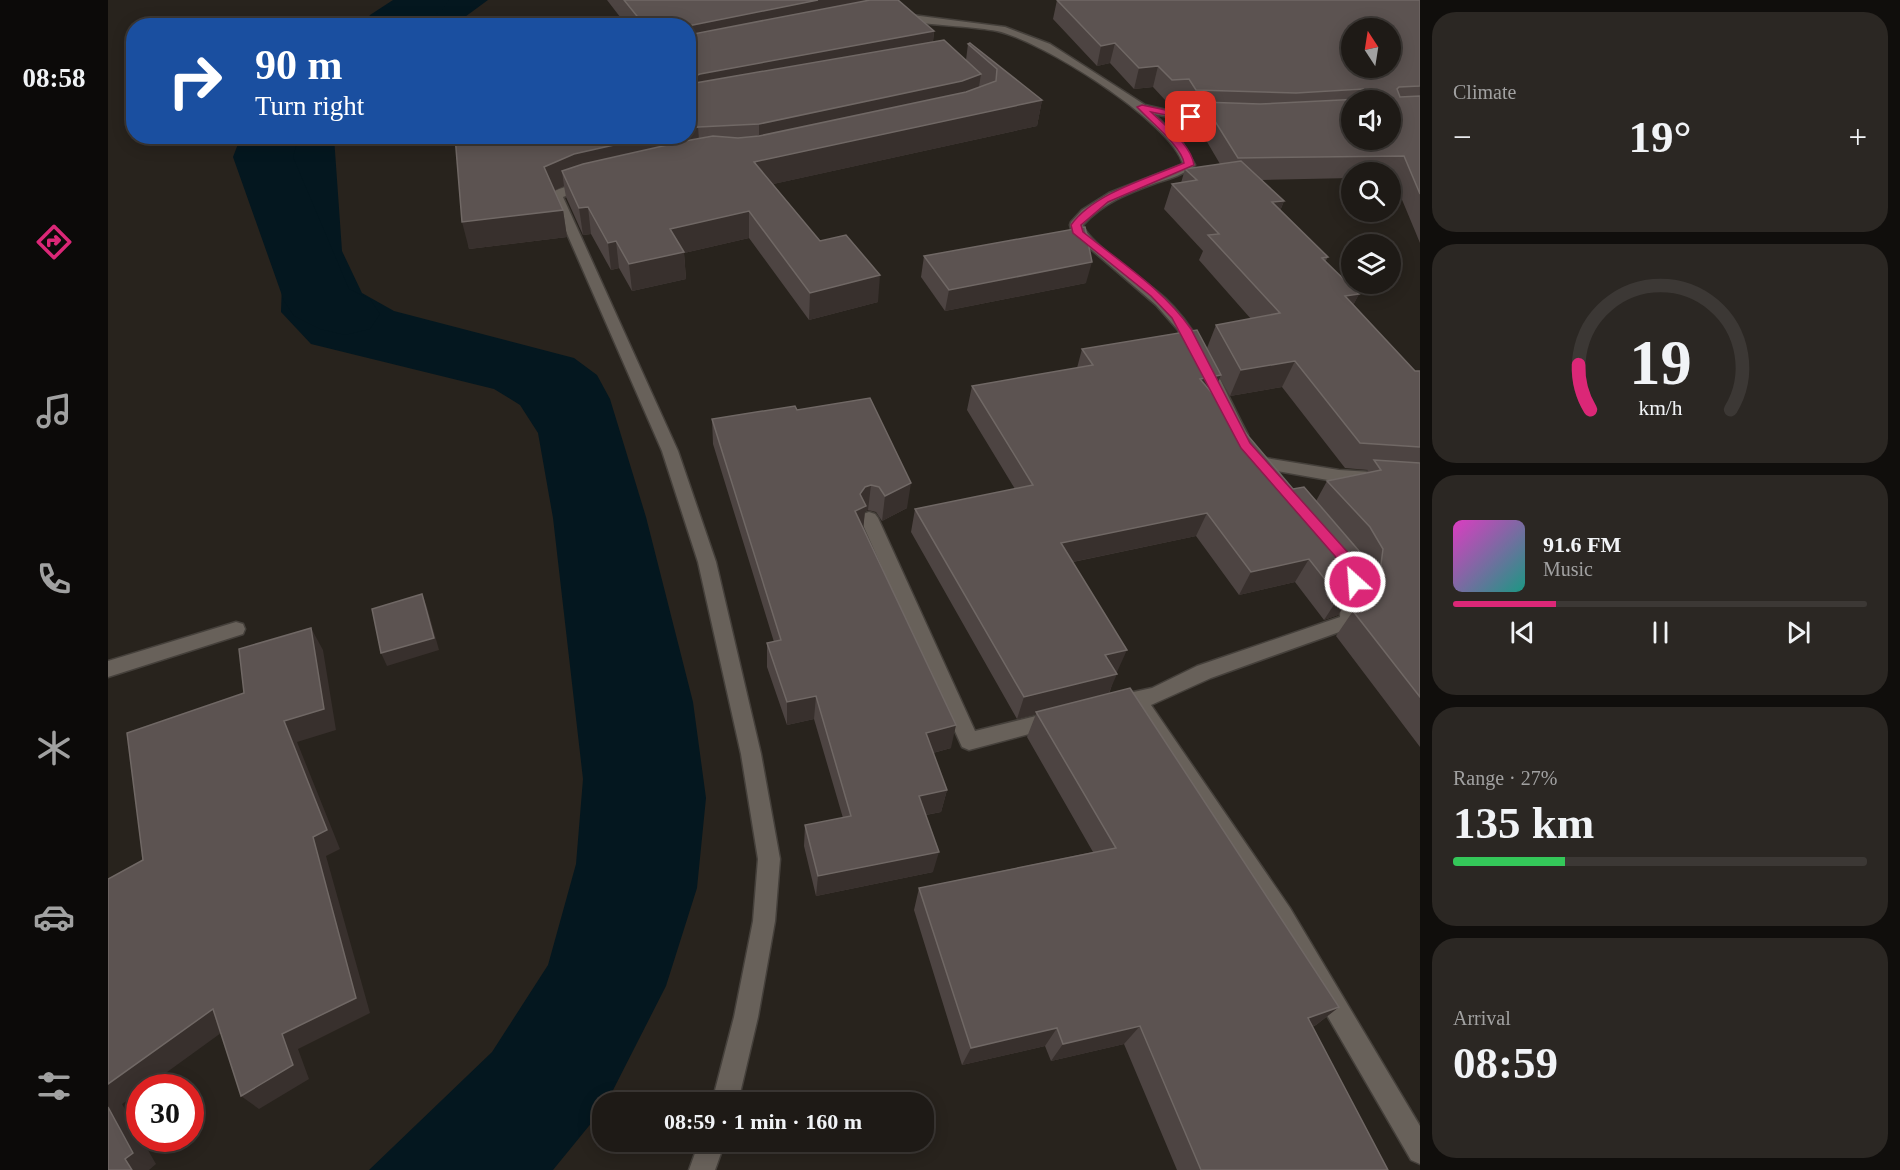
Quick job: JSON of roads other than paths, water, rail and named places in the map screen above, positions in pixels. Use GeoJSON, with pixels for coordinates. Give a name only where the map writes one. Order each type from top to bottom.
{"type":"FeatureCollection","features":[{"type":"Feature","properties":{"kind":"street"},"geometry":{"type":"LineString","coordinates":[[852,0],[892,16],[912,30]]}},
{"type":"Feature","properties":{"kind":"street"},"geometry":{"type":"LineString","coordinates":[[864,20],[892,16],[970,24],[1001,29],[1026,37],[1046,46],[1142,107],[1179,146],[1188,157],[1189,165],[1105,200],[1081,218],[1076,225],[1078,233],[1155,294],[1176,316],[1246,445],[1275,481]]}},
{"type":"Feature","properties":{"kind":"street"},"geometry":{"type":"LineString","coordinates":[[1142,107],[1179,116],[1235,118]]}},
{"type":"Feature","properties":{"kind":"street"},"geometry":{"type":"LineString","coordinates":[[605,179],[565,189],[557,194],[557,198],[634,366],[670,452],[707,562],[751,754],[769,859],[764,921],[746,1017],[727,1092]]}},
{"type":"Feature","properties":{"kind":"street"},"geometry":{"type":"LineString","coordinates":[[1260,463],[1339,476],[1420,481]]}},
{"type":"Feature","properties":{"kind":"street"},"geometry":{"type":"LineString","coordinates":[[869,518],[969,741],[1069,716]]}},
{"type":"Feature","properties":{"kind":"street"},"geometry":{"type":"LineString","coordinates":[[1114,705],[1155,696],[1204,672],[1349,621],[1351,586],[1355,582],[1355,574],[1330,542]]}},
{"type":"Feature","properties":{"kind":"street"},"geometry":{"type":"LineString","coordinates":[[108,669],[236,629]]}},
{"type":"Feature","properties":{"kind":"street"},"geometry":{"type":"LineString","coordinates":[[1136,699],[1282,916],[1420,1151]]}},
{"type":"Feature","properties":{"kind":"street"},"geometry":{"type":"LineString","coordinates":[[702,1170],[708,1152]]}},
{"type":"Feature","properties":{"kind":"water"},"geometry":{"type":"Polygon","coordinates":[[[439,0],[488,0],[464,18],[415,18],[439,0]]]}},
{"type":"Feature","properties":{"kind":"water"},"geometry":{"type":"Polygon","coordinates":[[[287,144],[334,144],[342,251],[362,293],[394,311],[574,358],[597,375],[610,399],[646,517],[693,702],[706,798],[697,888],[666,986],[612,1092],[592,1092],[592,1122],[553,1170],[369,1170],[492,1052],[548,965],[576,864],[583,779],[553,518],[538,433],[520,405],[494,389],[311,344],[281,312],[287,144]]]}},
{"type":"Feature","properties":{"kind":"waterway"},"geometry":{"type":"LineString","coordinates":[[399,18],[425,0]]}},
{"type":"Feature","properties":{"kind":"waterway"},"geometry":{"type":"LineString","coordinates":[[267,144],[263,157],[319,301],[345,314]]}}]}
